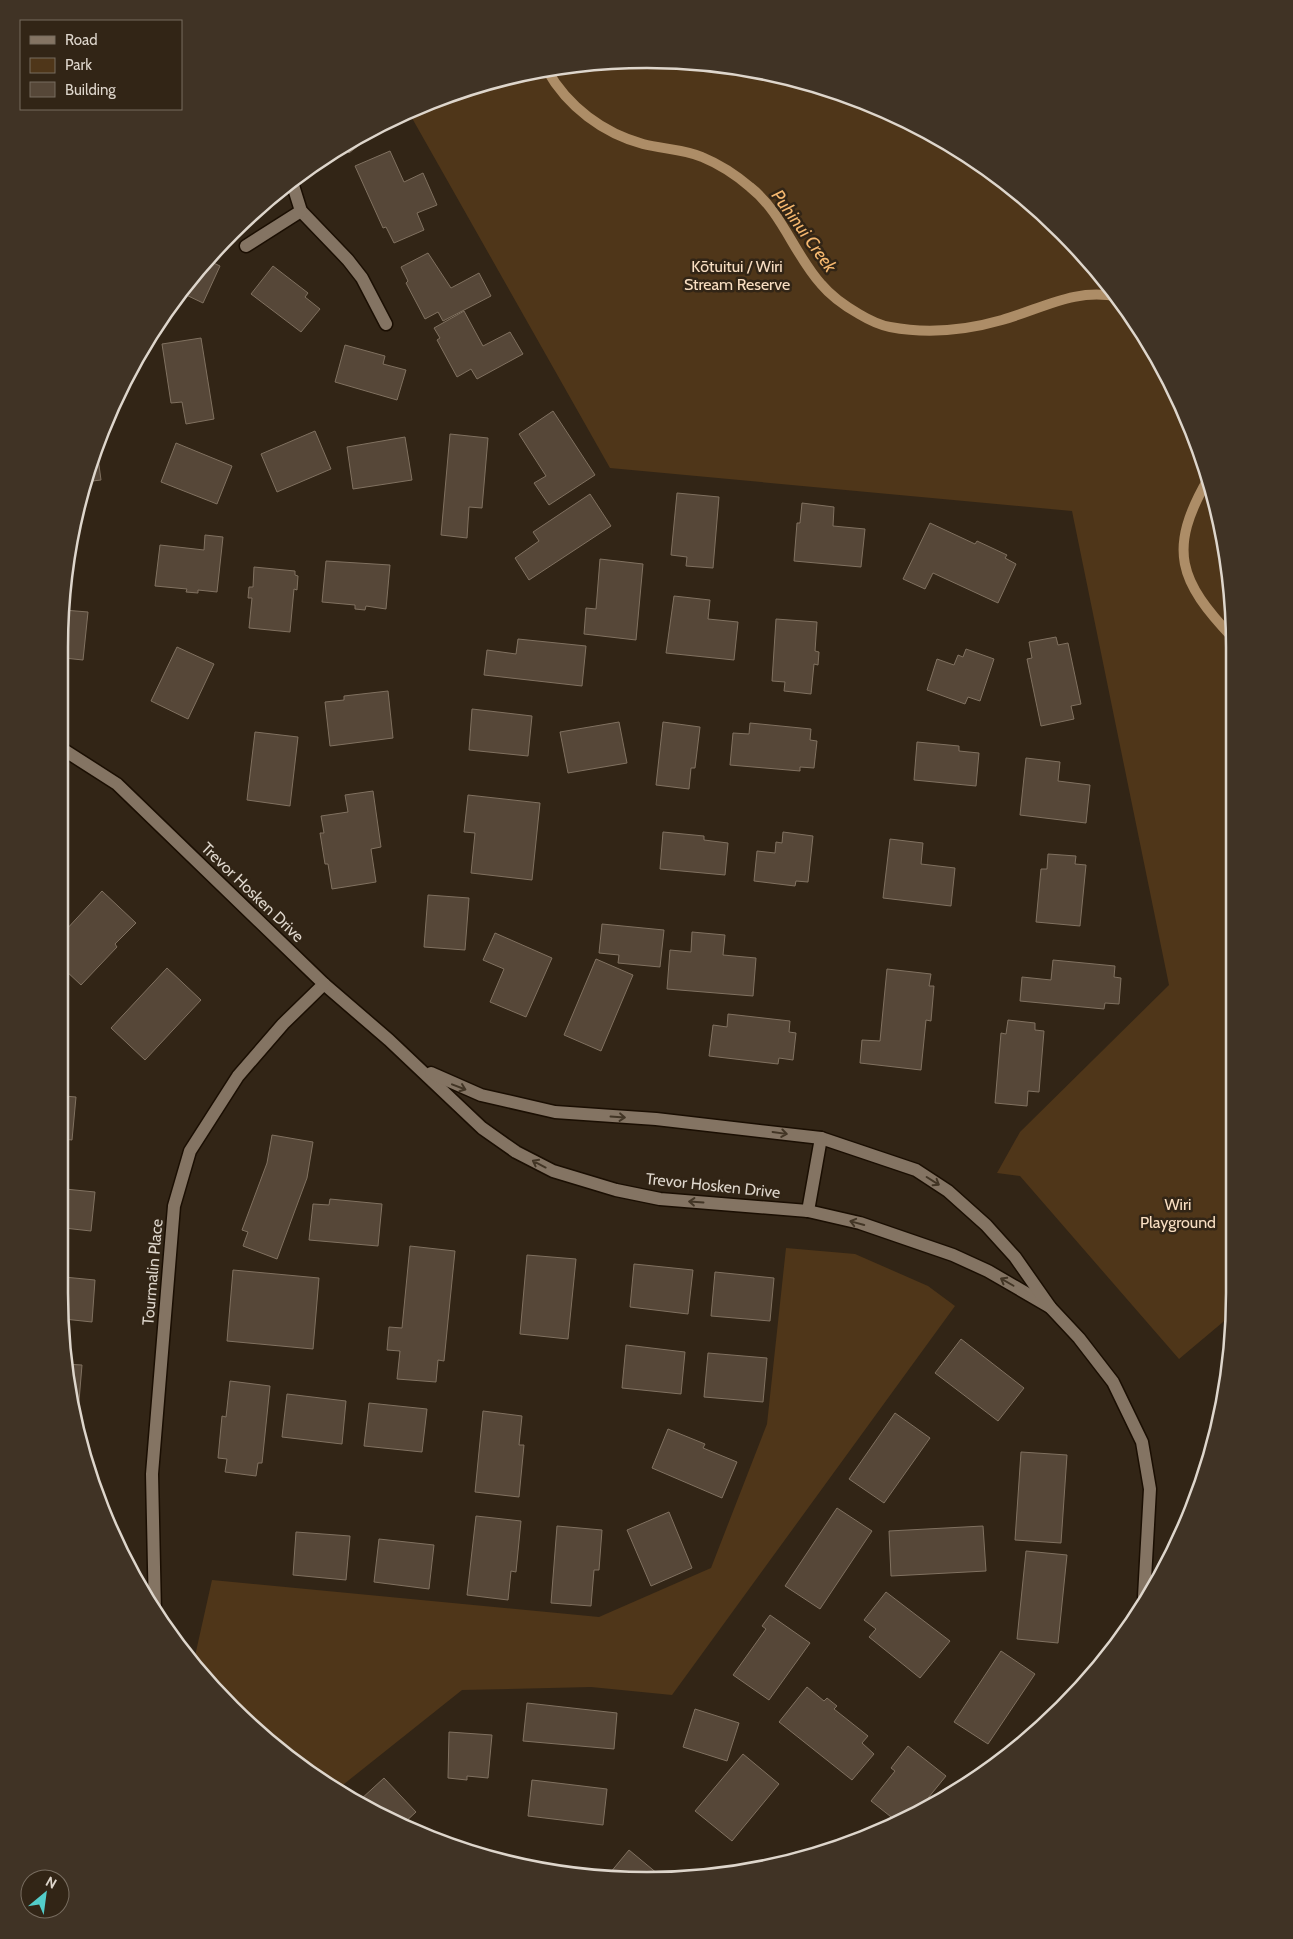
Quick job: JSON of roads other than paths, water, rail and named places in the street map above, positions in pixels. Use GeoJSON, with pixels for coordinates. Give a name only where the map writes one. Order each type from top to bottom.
{"type":"FeatureCollection","features":[{"type":"Feature","properties":{"kind":"street"},"geometry":{"type":"LineString","coordinates":[[294,187],[301,211],[348,260],[362,278],[386,324]]}},
{"type":"Feature","properties":{"kind":"street"},"geometry":{"type":"LineString","coordinates":[[246,246],[301,211]]}},
{"type":"Feature","properties":{"kind":"street","name":"Trevor Hosken Drive"},"geometry":{"type":"LineString","coordinates":[[68,752],[96,768],[117,784],[324,984],[416,1065],[482,1128],[516,1152],[553,1171],[660,1199],[808,1211],[860,1223],[953,1255],[988,1271],[1050,1307]]}},
{"type":"Feature","properties":{"kind":"street","name":"Tourmalin Place"},"geometry":{"type":"LineString","coordinates":[[155,1597],[152,1474],[174,1206],[190,1151],[238,1076],[283,1024],[324,984]]}},
{"type":"Feature","properties":{"kind":"street","name":"Trevor Hosken Drive"},"geometry":{"type":"LineString","coordinates":[[416,1065],[450,1084],[481,1095],[555,1112],[656,1119],[821,1138],[916,1170],[948,1191],[986,1225],[1015,1257],[1050,1307],[1079,1338],[1113,1382],[1142,1442],[1150,1489],[1145,1588]]}},
{"type":"Feature","properties":{"kind":"street"},"geometry":{"type":"LineString","coordinates":[[808,1211],[821,1138]]}},
{"type":"Feature","properties":{"kind":"waterway","name":"Puhinui Creek"},"geometry":{"type":"LineString","coordinates":[[551,76],[565,96],[601,126],[643,144],[695,154],[715,163],[739,178],[771,208],[803,260],[825,288],[849,308],[878,324],[904,329],[947,330],[1002,320],[1074,297],[1107,296]]}},
{"type":"Feature","properties":{"kind":"waterway","name":"Puhinui Creek"},"geometry":{"type":"LineString","coordinates":[[1203,488],[1187,526],[1184,545],[1185,564],[1191,581],[1201,599],[1225,629]]}},
{"type":"Feature","properties":{"kind":"park label","name":"Kōtuitui / Wiri Stream Reserve"},"geometry":{"type":"Point","coordinates":[737,275]}},
{"type":"Feature","properties":{"kind":"park label","name":"Wiri Playground"},"geometry":{"type":"Point","coordinates":[1178,1213]}}]}
